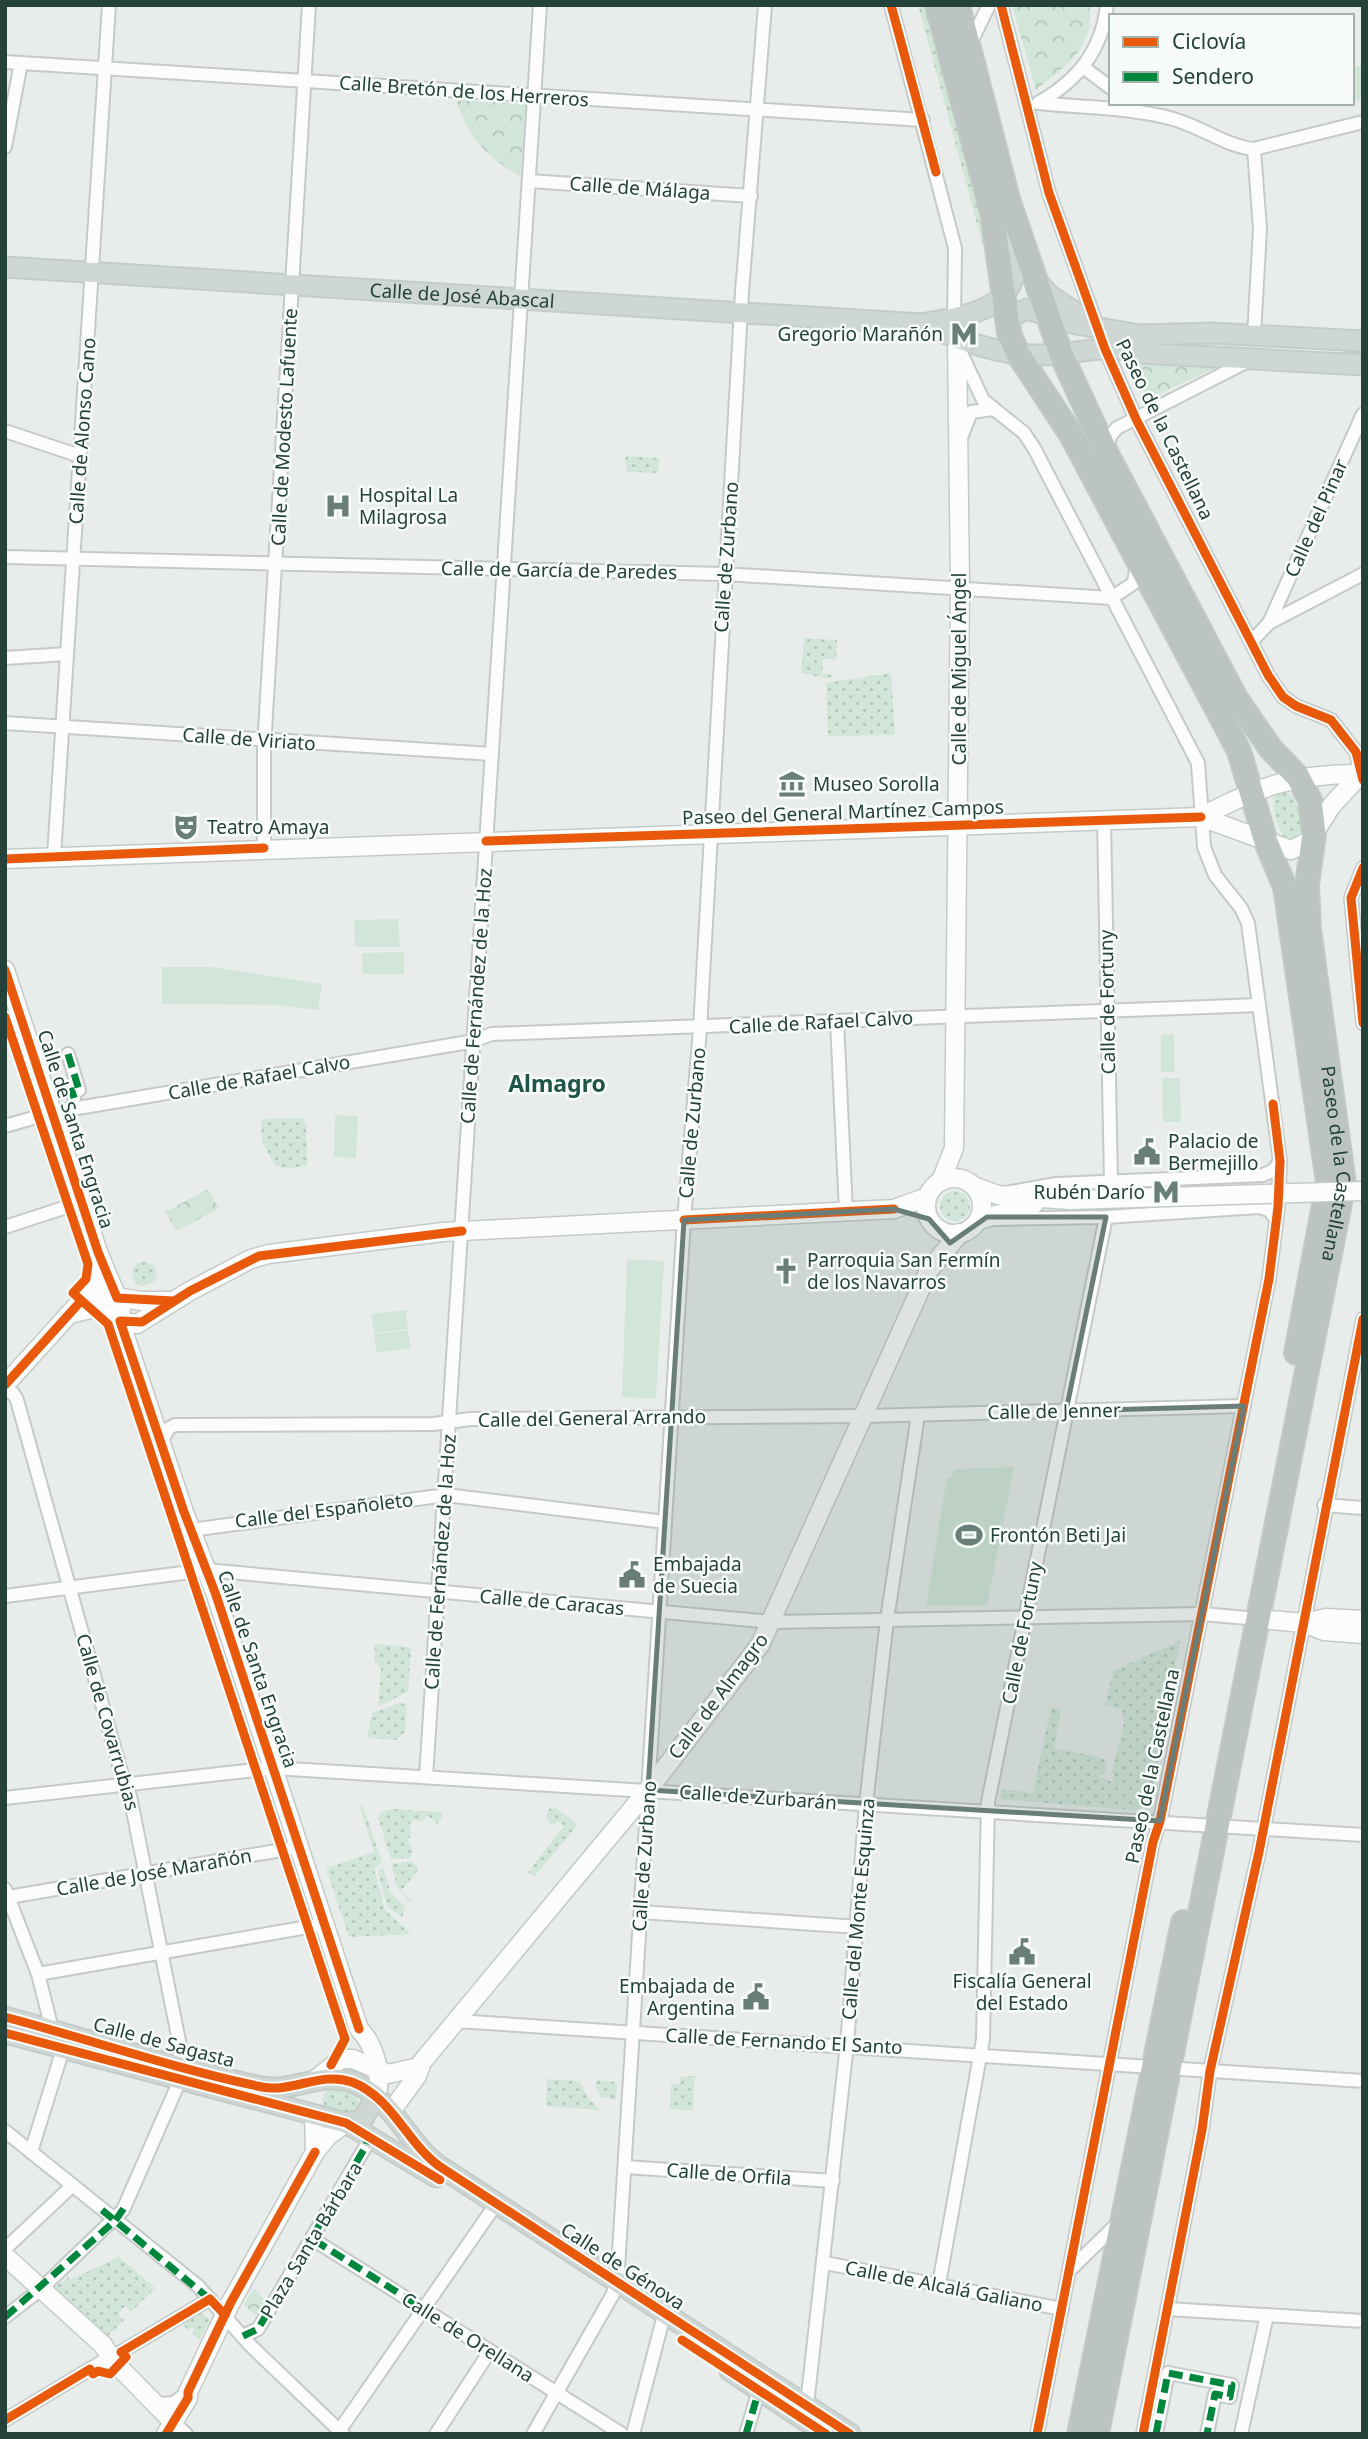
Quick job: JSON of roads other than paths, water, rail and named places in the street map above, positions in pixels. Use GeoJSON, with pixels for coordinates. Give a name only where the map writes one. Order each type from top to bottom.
{"type":"FeatureCollection","features":[{"type":"Feature","properties":{"kind":"highway"},"geometry":{"type":"LineString","coordinates":[[937,5],[992,213],[1000,256],[1002,296],[1014,344],[1070,433],[1239,751],[1266,842]]}},
{"type":"Feature","properties":{"kind":"highway"},"geometry":{"type":"LineString","coordinates":[[958,5],[1008,199],[1060,354],[1107,454],[1244,711],[1298,778],[1310,800],[1314,834]]}},
{"type":"Feature","properties":{"kind":"highway","name":"Paseo de la Castellana"},"geometry":{"type":"LineString","coordinates":[[1097,2434],[1162,2067],[1210,1826],[1343,1199],[1344,1183],[1309,929],[1307,885],[1314,834]]}},
{"type":"Feature","properties":{"kind":"highway","name":"Paseo de la Castellana"},"geometry":{"type":"LineString","coordinates":[[1252,1618],[1328,1183],[1290,911],[1285,887],[1266,842]]}},
{"type":"Feature","properties":{"kind":"highway","name":"Paseo de la Castellana"},"geometry":{"type":"LineString","coordinates":[[1079,2434],[1123,2218],[1162,2067]]}},
{"type":"Feature","properties":{"kind":"main road"},"geometry":{"type":"LineString","coordinates":[[922,324],[981,313],[1012,284],[1018,260],[1008,199]]}},
{"type":"Feature","properties":{"kind":"main road","name":"Calle de José Abascal"},"geometry":{"type":"LineString","coordinates":[[5,267],[922,324]]}},
{"type":"Feature","properties":{"kind":"main road"},"geometry":{"type":"LineString","coordinates":[[1031,271],[1049,295],[1097,327]]}},
{"type":"Feature","properties":{"kind":"main road"},"geometry":{"type":"LineString","coordinates":[[1014,344],[1012,316],[1021,310],[1032,309],[1097,327],[1140,335],[1254,335],[1363,341]]}},
{"type":"Feature","properties":{"kind":"main road"},"geometry":{"type":"LineString","coordinates":[[922,324],[957,338],[1014,344],[1060,354],[1083,349],[1127,349],[1140,345],[1208,345],[1343,353]]}},
{"type":"Feature","properties":{"kind":"main road"},"geometry":{"type":"LineString","coordinates":[[1073,380],[1074,362],[1083,349]]}},
{"type":"Feature","properties":{"kind":"main road"},"geometry":{"type":"LineString","coordinates":[[1127,349],[1140,353],[1363,365]]}},
{"type":"Feature","properties":{"kind":"main road","name":"Calle de Sagasta"},"geometry":{"type":"LineString","coordinates":[[5,2017],[52,2029],[179,2072],[346,2123]]}},
{"type":"Feature","properties":{"kind":"main road","name":"Calle de Sagasta"},"geometry":{"type":"LineString","coordinates":[[5,2033],[62,2049],[268,2088],[335,2079],[352,2082],[376,2097]]}},
{"type":"Feature","properties":{"kind":"main road"},"geometry":{"type":"LineString","coordinates":[[314,2115],[312,2094],[316,2080]]}},
{"type":"Feature","properties":{"kind":"main road"},"geometry":{"type":"LineString","coordinates":[[346,2123],[362,2120],[376,2097]]}},
{"type":"Feature","properties":{"kind":"main road","name":"Calle de Génova"},"geometry":{"type":"LineString","coordinates":[[376,2097],[392,2110],[425,2155],[493,2208]]}},
{"type":"Feature","properties":{"kind":"main road"},"geometry":{"type":"LineString","coordinates":[[369,2135],[378,2129],[392,2110]]}},
{"type":"Feature","properties":{"kind":"main road","name":"Calle de Génova"},"geometry":{"type":"LineString","coordinates":[[346,2123],[493,2208],[663,2320],[807,2405],[850,2434]]}},
{"type":"Feature","properties":{"kind":"main road","name":"Calle de Génova"},"geometry":{"type":"LineString","coordinates":[[663,2320],[759,2390],[826,2434]]}},
{"type":"Feature","properties":{"kind":"street","name":"Calle de Alonso Cano"},"geometry":{"type":"LineString","coordinates":[[54,856],[109,5]]}},
{"type":"Feature","properties":{"kind":"street","name":"Calle de Modesto Lafuente"},"geometry":{"type":"LineString","coordinates":[[264,848],[265,740],[309,5]]}},
{"type":"Feature","properties":{"kind":"street","name":"Calle de Fernández de la Hoz"},"geometry":{"type":"LineString","coordinates":[[426,1777],[540,5]]}},
{"type":"Feature","properties":{"kind":"street","name":"Calle de Zurbano"},"geometry":{"type":"LineString","coordinates":[[614,2288],[621,2182],[625,2167],[684,1220],[700,1028],[724,574],[765,5]]}},
{"type":"Feature","properties":{"kind":"street","name":"Paseo de la Castellana"},"geometry":{"type":"LineString","coordinates":[[891,5],[956,255],[954,318],[957,338],[974,386],[993,409],[1024,433],[1034,448],[1198,763],[1202,839],[1211,866],[1248,923],[1280,1161],[1269,1279],[1160,1821],[1153,1842],[1037,2434]]}},
{"type":"Feature","properties":{"kind":"street"},"geometry":{"type":"LineString","coordinates":[[968,46],[989,5]]}},
{"type":"Feature","properties":{"kind":"street","name":"Paseo de la Castellana"},"geometry":{"type":"LineString","coordinates":[[1001,5],[1033,105],[1049,193],[1105,349],[1136,419],[1268,675],[1283,697],[1296,706],[1331,720],[1356,752],[1362,775]]}},
{"type":"Feature","properties":{"kind":"street"},"geometry":{"type":"LineString","coordinates":[[1033,105],[1065,86],[1083,67],[1099,41],[1107,5]]}},
{"type":"Feature","properties":{"kind":"street","name":"Calle Bretón de los Herreros"},"geometry":{"type":"LineString","coordinates":[[5,62],[923,120]]}},
{"type":"Feature","properties":{"kind":"street"},"geometry":{"type":"LineString","coordinates":[[5,147],[21,63]]}},
{"type":"Feature","properties":{"kind":"street"},"geometry":{"type":"LineString","coordinates":[[1083,67],[1109,86]]}},
{"type":"Feature","properties":{"kind":"street"},"geometry":{"type":"LineString","coordinates":[[1033,105],[1112,107],[1174,119],[1237,146],[1254,149],[1363,122]]}},
{"type":"Feature","properties":{"kind":"street"},"geometry":{"type":"LineString","coordinates":[[1254,149],[1260,229],[1254,335]]}},
{"type":"Feature","properties":{"kind":"street","name":"Calle de Málaga"},"geometry":{"type":"LineString","coordinates":[[529,181],[751,196]]}},
{"type":"Feature","properties":{"kind":"street","name":"Calle de Miguel Ángel"},"geometry":{"type":"LineString","coordinates":[[941,1181],[954,1148],[960,587],[957,338]]}},
{"type":"Feature","properties":{"kind":"street"},"geometry":{"type":"LineString","coordinates":[[1107,454],[1110,436],[1136,419],[1251,359]]}},
{"type":"Feature","properties":{"kind":"street","name":"Calle de Miguel Ángel"},"geometry":{"type":"LineString","coordinates":[[959,442],[971,412],[993,409]]}},
{"type":"Feature","properties":{"kind":"street","name":"Calle del Pinar"},"geometry":{"type":"LineString","coordinates":[[1269,623],[1363,414]]}},
{"type":"Feature","properties":{"kind":"street"},"geometry":{"type":"LineString","coordinates":[[5,432],[80,456]]}},
{"type":"Feature","properties":{"kind":"street","name":"Calle de García de Paredes"},"geometry":{"type":"LineString","coordinates":[[5,557],[724,574],[1111,598]]}},
{"type":"Feature","properties":{"kind":"street"},"geometry":{"type":"LineString","coordinates":[[1111,598],[1133,583],[1138,561]]}},
{"type":"Feature","properties":{"kind":"street"},"geometry":{"type":"LineString","coordinates":[[1252,641],[1269,623],[1363,575]]}},
{"type":"Feature","properties":{"kind":"street"},"geometry":{"type":"LineString","coordinates":[[5,658],[67,654]]}},
{"type":"Feature","properties":{"kind":"street","name":"Calle de Viriato"},"geometry":{"type":"LineString","coordinates":[[5,723],[492,754]]}},
{"type":"Feature","properties":{"kind":"street"},"geometry":{"type":"LineString","coordinates":[[1201,817],[1252,791],[1298,778],[1362,775]]}},
{"type":"Feature","properties":{"kind":"street"},"geometry":{"type":"LineString","coordinates":[[1201,817],[1279,848],[1296,849],[1314,834],[1332,805],[1362,775]]}},
{"type":"Feature","properties":{"kind":"street","name":"Paseo del General Martínez Campos"},"geometry":{"type":"LineString","coordinates":[[5,859],[1201,817]]}},
{"type":"Feature","properties":{"kind":"street","name":"Calle de Fortuny"},"geometry":{"type":"LineString","coordinates":[[1104,820],[1111,1183]]}},
{"type":"Feature","properties":{"kind":"street"},"geometry":{"type":"LineString","coordinates":[[1363,868],[1351,898],[1363,1023]]}},
{"type":"Feature","properties":{"kind":"street","name":"Calle de Santa Engracia"},"geometry":{"type":"LineString","coordinates":[[5,970],[13,1020],[54,1112],[98,1252],[117,1298],[120,1321],[359,2029],[367,2037],[378,2071]]}},
{"type":"Feature","properties":{"kind":"street","name":"Calle de Rafael Calvo"},"geometry":{"type":"LineString","coordinates":[[5,1126],[54,1112],[473,1040],[492,1034],[1259,1005]]}},
{"type":"Feature","properties":{"kind":"street"},"geometry":{"type":"LineString","coordinates":[[837,1021],[846,1212]]}},
{"type":"Feature","properties":{"kind":"street"},"geometry":{"type":"LineString","coordinates":[[68,1054],[79,1090],[72,1091],[74,1098]]}},
{"type":"Feature","properties":{"kind":"street","name":"Calle de Miguel Ángel"},"geometry":{"type":"LineString","coordinates":[[954,1148],[973,1185]]}},
{"type":"Feature","properties":{"kind":"street"},"geometry":{"type":"LineString","coordinates":[[998,1195],[1056,1184],[1263,1175],[1274,1170],[1280,1161]]}},
{"type":"Feature","properties":{"kind":"street"},"geometry":{"type":"LineString","coordinates":[[75,1308],[94,1308],[120,1321],[137,1324],[156,1315],[173,1301],[259,1256],[462,1231],[894,1209],[927,1197],[941,1181],[953,1177],[998,1195],[1048,1201],[1363,1191]]}},
{"type":"Feature","properties":{"kind":"street"},"geometry":{"type":"LineString","coordinates":[[973,1185],[983,1205],[983,1218]]}},
{"type":"Feature","properties":{"kind":"street"},"geometry":{"type":"LineString","coordinates":[[927,1197],[933,1224]]}},
{"type":"Feature","properties":{"kind":"street"},"geometry":{"type":"LineString","coordinates":[[894,1209],[933,1224],[947,1233],[960,1233],[983,1218],[1048,1201]]}},
{"type":"Feature","properties":{"kind":"street"},"geometry":{"type":"LineString","coordinates":[[5,1227],[82,1202]]}},
{"type":"Feature","properties":{"kind":"street"},"geometry":{"type":"LineString","coordinates":[[983,1218],[1007,1221],[1259,1207],[1269,1210],[1276,1219]]}},
{"type":"Feature","properties":{"kind":"street","name":"Calle de Fortuny"},"geometry":{"type":"LineString","coordinates":[[939,2284],[980,2053],[987,1811],[1106,1217]]}},
{"type":"Feature","properties":{"kind":"street","name":"Calle de Almagro"},"geometry":{"type":"LineString","coordinates":[[929,1270],[933,1224]]}},
{"type":"Feature","properties":{"kind":"street","name":"Calle de Almagro"},"geometry":{"type":"LineString","coordinates":[[392,2110],[417,2076],[419,2067],[648,1790],[760,1645],[929,1270],[960,1233]]}},
{"type":"Feature","properties":{"kind":"street","name":"Calle de Santa Engracia"},"geometry":{"type":"LineString","coordinates":[[5,1385],[75,1308],[94,1282],[98,1252]]}},
{"type":"Feature","properties":{"kind":"street"},"geometry":{"type":"LineString","coordinates":[[75,1308],[94,1295],[173,1301]]}},
{"type":"Feature","properties":{"kind":"street"},"geometry":{"type":"LineString","coordinates":[[1143,2434],[1202,2130],[1210,2071],[1263,1829],[1304,1623],[1324,1505],[1363,1319]]}},
{"type":"Feature","properties":{"kind":"street","name":"Calle de Covarrubias"},"geometry":{"type":"LineString","coordinates":[[5,1391],[13,1393],[17,1400],[125,1786],[146,1872],[181,2051],[179,2072]]}},
{"type":"Feature","properties":{"kind":"street","name":"Calle de Jenner"},"geometry":{"type":"LineString","coordinates":[[864,1416],[1244,1406]]}},
{"type":"Feature","properties":{"kind":"street","name":"Calle del Monte Esquinza"},"geometry":{"type":"LineString","coordinates":[[807,2405],[825,2263],[847,2044],[866,1804],[887,1620],[918,1415]]}},
{"type":"Feature","properties":{"kind":"street","name":"Calle del General Arrando"},"geometry":{"type":"LineString","coordinates":[[161,1442],[169,1428],[175,1425],[449,1424],[470,1419],[864,1416]]}},
{"type":"Feature","properties":{"kind":"street","name":"Calle del Españoleto"},"geometry":{"type":"LineString","coordinates":[[191,1530],[446,1495],[665,1522]]}},
{"type":"Feature","properties":{"kind":"street"},"geometry":{"type":"LineString","coordinates":[[1324,1505],[1363,1508]]}},
{"type":"Feature","properties":{"kind":"street","name":"Calle de Caracas"},"geometry":{"type":"LineString","coordinates":[[5,1596],[206,1570],[772,1622],[1202,1614],[1252,1618]]}},
{"type":"Feature","properties":{"kind":"street"},"geometry":{"type":"LineString","coordinates":[[1252,1618],[1304,1623],[1324,1631],[1363,1634]]}},
{"type":"Feature","properties":{"kind":"street"},"geometry":{"type":"LineString","coordinates":[[1304,1623],[1326,1618],[1363,1620]]}},
{"type":"Feature","properties":{"kind":"street","name":"Calle de Zurbarán"},"geometry":{"type":"LineString","coordinates":[[5,1798],[273,1768],[1363,1835]]}},
{"type":"Feature","properties":{"kind":"street","name":"Calle de José Marañón"},"geometry":{"type":"LineString","coordinates":[[7,1893],[299,1847]]}},
{"type":"Feature","properties":{"kind":"street"},"geometry":{"type":"LineString","coordinates":[[7,1893],[38,1974],[52,2029]]}},
{"type":"Feature","properties":{"kind":"street"},"geometry":{"type":"LineString","coordinates":[[641,1912],[858,1927]]}},
{"type":"Feature","properties":{"kind":"street"},"geometry":{"type":"LineString","coordinates":[[38,1974],[325,1924]]}},
{"type":"Feature","properties":{"kind":"street","name":"Calle de Fernando El Santo"},"geometry":{"type":"LineString","coordinates":[[456,2021],[1111,2062]]}},
{"type":"Feature","properties":{"kind":"street"},"geometry":{"type":"LineString","coordinates":[[316,2080],[341,2059],[351,2047],[359,2029]]}},
{"type":"Feature","properties":{"kind":"street"},"geometry":{"type":"LineString","coordinates":[[31,2152],[62,2049]]}},
{"type":"Feature","properties":{"kind":"street"},"geometry":{"type":"LineString","coordinates":[[341,2059],[361,2062],[378,2071],[395,2074],[419,2067]]}},
{"type":"Feature","properties":{"kind":"street"},"geometry":{"type":"LineString","coordinates":[[1111,2062],[1363,2081]]}},
{"type":"Feature","properties":{"kind":"street"},"geometry":{"type":"LineString","coordinates":[[376,2097],[378,2071]]}},
{"type":"Feature","properties":{"kind":"street"},"geometry":{"type":"LineString","coordinates":[[5,2317],[115,2221],[123,2210],[179,2072]]}},
{"type":"Feature","properties":{"kind":"street"},"geometry":{"type":"LineString","coordinates":[[314,2115],[315,2152]]}},
{"type":"Feature","properties":{"kind":"street"},"geometry":{"type":"LineString","coordinates":[[175,2430],[188,2392],[225,2315],[315,2152],[328,2136],[346,2123]]}},
{"type":"Feature","properties":{"kind":"street"},"geometry":{"type":"LineString","coordinates":[[5,2131],[210,2299],[243,2336],[340,2432],[493,2208]]}},
{"type":"Feature","properties":{"kind":"street","name":"Plaza Santa Bárbara"},"geometry":{"type":"LineString","coordinates":[[243,2336],[258,2329],[314,2240],[366,2146],[369,2135]]}},
{"type":"Feature","properties":{"kind":"street","name":"Calle de Orfila"},"geometry":{"type":"LineString","coordinates":[[625,2167],[833,2181]]}},
{"type":"Feature","properties":{"kind":"street"},"geometry":{"type":"LineString","coordinates":[[5,2249],[72,2186]]}},
{"type":"Feature","properties":{"kind":"street"},"geometry":{"type":"LineString","coordinates":[[1071,2269],[1123,2218]]}},
{"type":"Feature","properties":{"kind":"street","name":"Calle de Orellana"},"geometry":{"type":"LineString","coordinates":[[314,2240],[622,2434]]}},
{"type":"Feature","properties":{"kind":"street"},"geometry":{"type":"LineString","coordinates":[[5,2256],[115,2354],[159,2404],[175,2430]]}},
{"type":"Feature","properties":{"kind":"street","name":"Calle de Alcalá Galiano"},"geometry":{"type":"LineString","coordinates":[[825,2263],[1062,2309]]}},
{"type":"Feature","properties":{"kind":"street"},"geometry":{"type":"LineString","coordinates":[[533,2434],[614,2288]]}},
{"type":"Feature","properties":{"kind":"street"},"geometry":{"type":"LineString","coordinates":[[5,2420],[210,2299]]}},
{"type":"Feature","properties":{"kind":"street"},"geometry":{"type":"LineString","coordinates":[[1167,2309],[1363,2321]]}},
{"type":"Feature","properties":{"kind":"street"},"geometry":{"type":"LineString","coordinates":[[1241,2434],[1267,2315]]}},
{"type":"Feature","properties":{"kind":"street"},"geometry":{"type":"LineString","coordinates":[[633,2434],[663,2320]]}},
{"type":"Feature","properties":{"kind":"street"},"geometry":{"type":"LineString","coordinates":[[436,2434],[489,2351]]}},
{"type":"Feature","properties":{"kind":"street"},"geometry":{"type":"LineString","coordinates":[[1156,2434],[1168,2372],[1232,2385],[1230,2397],[1215,2394],[1207,2434]]}},
{"type":"Feature","properties":{"kind":"street"},"geometry":{"type":"LineString","coordinates":[[746,2434],[759,2390]]}},
{"type":"Feature","properties":{"kind":"street"},"geometry":{"type":"LineString","coordinates":[[159,2404],[174,2403],[188,2392]]}},
{"type":"Feature","properties":{"kind":"tunnel"},"geometry":{"type":"LineString","coordinates":[[1343,353],[1363,354]]}},
{"type":"Feature","properties":{"kind":"place","name":"Gregorio Marañón"},"geometry":{"type":"Point","coordinates":[964,334]}},
{"type":"Feature","properties":{"kind":"place","name":"Hospital La Milagrosa"},"geometry":{"type":"Point","coordinates":[338,506]}},
{"type":"Feature","properties":{"kind":"place","name":"Museo Sorolla"},"geometry":{"type":"Point","coordinates":[792,784]}},
{"type":"Feature","properties":{"kind":"place","name":"Teatro Amaya"},"geometry":{"type":"Point","coordinates":[186,827]}},
{"type":"Feature","properties":{"kind":"place","name":"Palacio de Bermejillo"},"geometry":{"type":"Point","coordinates":[1147,1152]}},
{"type":"Feature","properties":{"kind":"place","name":"Rubén Darío"},"geometry":{"type":"Point","coordinates":[1166,1192]}},
{"type":"Feature","properties":{"kind":"place","name":"Parroquia San Fermín de los Navarros"},"geometry":{"type":"Point","coordinates":[786,1271]}},
{"type":"Feature","properties":{"kind":"place","name":"Frontón Beti Jai"},"geometry":{"type":"Point","coordinates":[969,1535]}},
{"type":"Feature","properties":{"kind":"place","name":"Embajada de Suecia"},"geometry":{"type":"Point","coordinates":[632,1575]}},
{"type":"Feature","properties":{"kind":"place","name":"Fiscalía General del Estado"},"geometry":{"type":"Point","coordinates":[1022,1952]}},
{"type":"Feature","properties":{"kind":"place","name":"Embajada de Argentina"},"geometry":{"type":"Point","coordinates":[756,1997]}},
{"type":"Feature","properties":{"kind":"district","name":"Almagro"},"geometry":{"type":"Point","coordinates":[557,1084]}}]}
